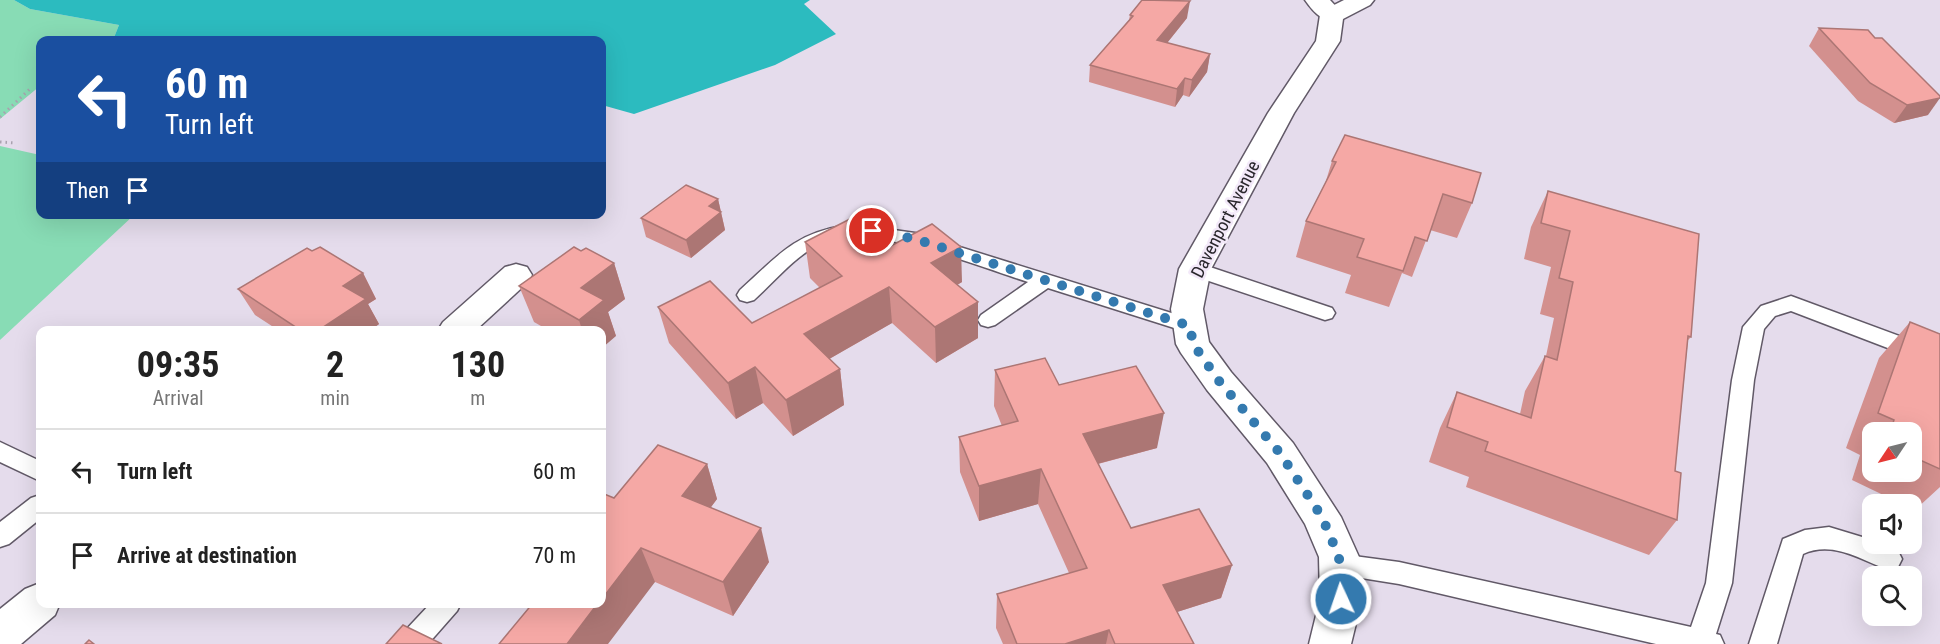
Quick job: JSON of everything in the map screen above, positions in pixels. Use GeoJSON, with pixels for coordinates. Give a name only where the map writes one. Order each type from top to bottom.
{"type":"FeatureCollection","features":[{"type":"Feature","properties":{"kind":"street","name":"Davenport Avenue"},"geometry":{"type":"LineString","coordinates":[[1330,644],[1341,599],[1339,557],[1322,517],[1280,453],[1219,381],[1193,344],[1187,309],[1196,269],[1281,113],[1328,41],[1325,7],[1362,0]]}},
{"type":"Feature","properties":{"kind":"street"},"geometry":{"type":"LineString","coordinates":[[459,326],[516,275]]}},
{"type":"Feature","properties":{"kind":"street"},"geometry":{"type":"LineString","coordinates":[[0,635],[36,605]]}},
{"type":"Feature","properties":{"kind":"lane"},"geometry":{"type":"LineString","coordinates":[[747,295],[804,244],[833,234],[872,231],[915,239],[1190,326]]}},
{"type":"Feature","properties":{"kind":"lane"},"geometry":{"type":"LineString","coordinates":[[1196,269],[1325,313]]}},
{"type":"Feature","properties":{"kind":"lane"},"geometry":{"type":"LineString","coordinates":[[987,320],[1045,280]]}},
{"type":"Feature","properties":{"kind":"lane"},"geometry":{"type":"LineString","coordinates":[[1339,565],[1399,573],[1705,642],[1719,584],[1743,380],[1754,327],[1768,311],[1791,303],[1940,360]]}},
{"type":"Feature","properties":{"kind":"lane"},"geometry":{"type":"LineString","coordinates":[[0,451],[36,470]]}},
{"type":"Feature","properties":{"kind":"lane"},"geometry":{"type":"LineString","coordinates":[[0,536],[36,509]]}},
{"type":"Feature","properties":{"kind":"lane"},"geometry":{"type":"LineString","coordinates":[[1763,644],[1792,547],[1804,540],[1824,536],[1855,543],[1889,559]]}},
{"type":"Feature","properties":{"kind":"lane"},"geometry":{"type":"LineString","coordinates":[[411,644],[443,608]]}},
{"type":"Feature","properties":{"kind":"path"},"geometry":{"type":"LineString","coordinates":[[0,117],[32,88]]}},
{"type":"Feature","properties":{"kind":"path"},"geometry":{"type":"LineString","coordinates":[[0,142],[15,143]]}},
{"type":"Feature","properties":{"kind":"green space"},"geometry":{"type":"Polygon","coordinates":[[[0,0],[14,0],[30,9],[119,25],[115,36],[36,36],[36,89],[0,119],[0,0]]]}},
{"type":"Feature","properties":{"kind":"green space"},"geometry":{"type":"Polygon","coordinates":[[[0,146],[36,154],[36,219],[130,219],[0,340],[0,146]]]}},
{"type":"Feature","properties":{"kind":"water"},"geometry":{"type":"Polygon","coordinates":[[[14,0],[810,0],[804,4],[836,34],[775,65],[634,114],[606,106],[606,36],[115,36],[119,25],[30,9],[14,0]]]}},
{"type":"Feature","properties":{"kind":"building"},"geometry":{"type":"Polygon","coordinates":[[[1142,0],[1190,1],[1157,40],[1210,54],[1192,80],[1185,78],[1177,89],[1090,65],[1133,16],[1130,15],[1142,0]]]}},
{"type":"Feature","properties":{"kind":"building"},"geometry":{"type":"Polygon","coordinates":[[[1819,28],[1868,30],[1875,38],[1882,38],[1940,98],[1907,105],[1870,83],[1819,28]]]}},
{"type":"Feature","properties":{"kind":"building"},"geometry":{"type":"Polygon","coordinates":[[[1345,135],[1481,173],[1472,203],[1443,194],[1427,241],[1415,237],[1403,271],[1357,257],[1364,239],[1306,221],[1336,162],[1332,161],[1345,135]]]}},
{"type":"Feature","properties":{"kind":"building"},"geometry":{"type":"Polygon","coordinates":[[[686,185],[718,199],[709,206],[721,212],[686,240],[641,218],[686,185]]]}},
{"type":"Feature","properties":{"kind":"building"},"geometry":{"type":"Polygon","coordinates":[[[1548,191],[1699,234],[1691,337],[1688,336],[1675,471],[1681,473],[1677,520],[1485,451],[1488,442],[1447,427],[1457,392],[1531,418],[1545,356],[1557,360],[1573,282],[1559,278],[1570,231],[1541,223],[1548,191]]]}},
{"type":"Feature","properties":{"kind":"building"},"geometry":{"type":"Polygon","coordinates":[[[850,219],[885,249],[932,224],[961,247],[931,263],[978,302],[935,327],[889,287],[804,334],[840,369],[786,400],[755,367],[728,383],[658,307],[710,281],[752,323],[842,276],[805,242],[850,219]]]}},
{"type":"Feature","properties":{"kind":"building"},"geometry":{"type":"Polygon","coordinates":[[[320,247],[363,273],[343,286],[366,299],[325,326],[294,326],[238,289],[307,248],[312,251],[320,247]]]}},
{"type":"Feature","properties":{"kind":"building"},"geometry":{"type":"Polygon","coordinates":[[[574,247],[581,251],[586,248],[614,263],[581,288],[604,300],[579,320],[519,286],[574,247]]]}},
{"type":"Feature","properties":{"kind":"building"},"geometry":{"type":"Polygon","coordinates":[[[1910,322],[1940,334],[1940,469],[1922,461],[1922,422],[1893,422],[1894,420],[1878,413],[1910,322]]]}},
{"type":"Feature","properties":{"kind":"building"},"geometry":{"type":"Polygon","coordinates":[[[1045,358],[1059,385],[1136,366],[1164,413],[1083,434],[1131,528],[1199,509],[1232,565],[1163,585],[1194,644],[1115,644],[1109,630],[1065,644],[1017,644],[997,594],[1087,568],[1041,469],[979,486],[959,437],[1018,421],[995,370],[1045,358]]]}},
{"type":"Feature","properties":{"kind":"building"},"geometry":{"type":"Polygon","coordinates":[[[658,445],[707,464],[682,496],[761,528],[723,582],[641,548],[606,594],[606,495],[614,498],[658,445]]]}},
{"type":"Feature","properties":{"kind":"building"},"geometry":{"type":"Polygon","coordinates":[[[529,608],[594,608],[567,644],[499,644],[529,608]]]}},
{"type":"Feature","properties":{"kind":"building"},"geometry":{"type":"Polygon","coordinates":[[[403,625],[442,644],[386,644],[403,625]]]}},
{"type":"Feature","properties":{"kind":"route"},"geometry":{"type":"LineString","coordinates":[[872,231],[915,239],[1190,326],[1193,344],[1219,381],[1280,453],[1322,517],[1339,557],[1341,599]]}}]}
